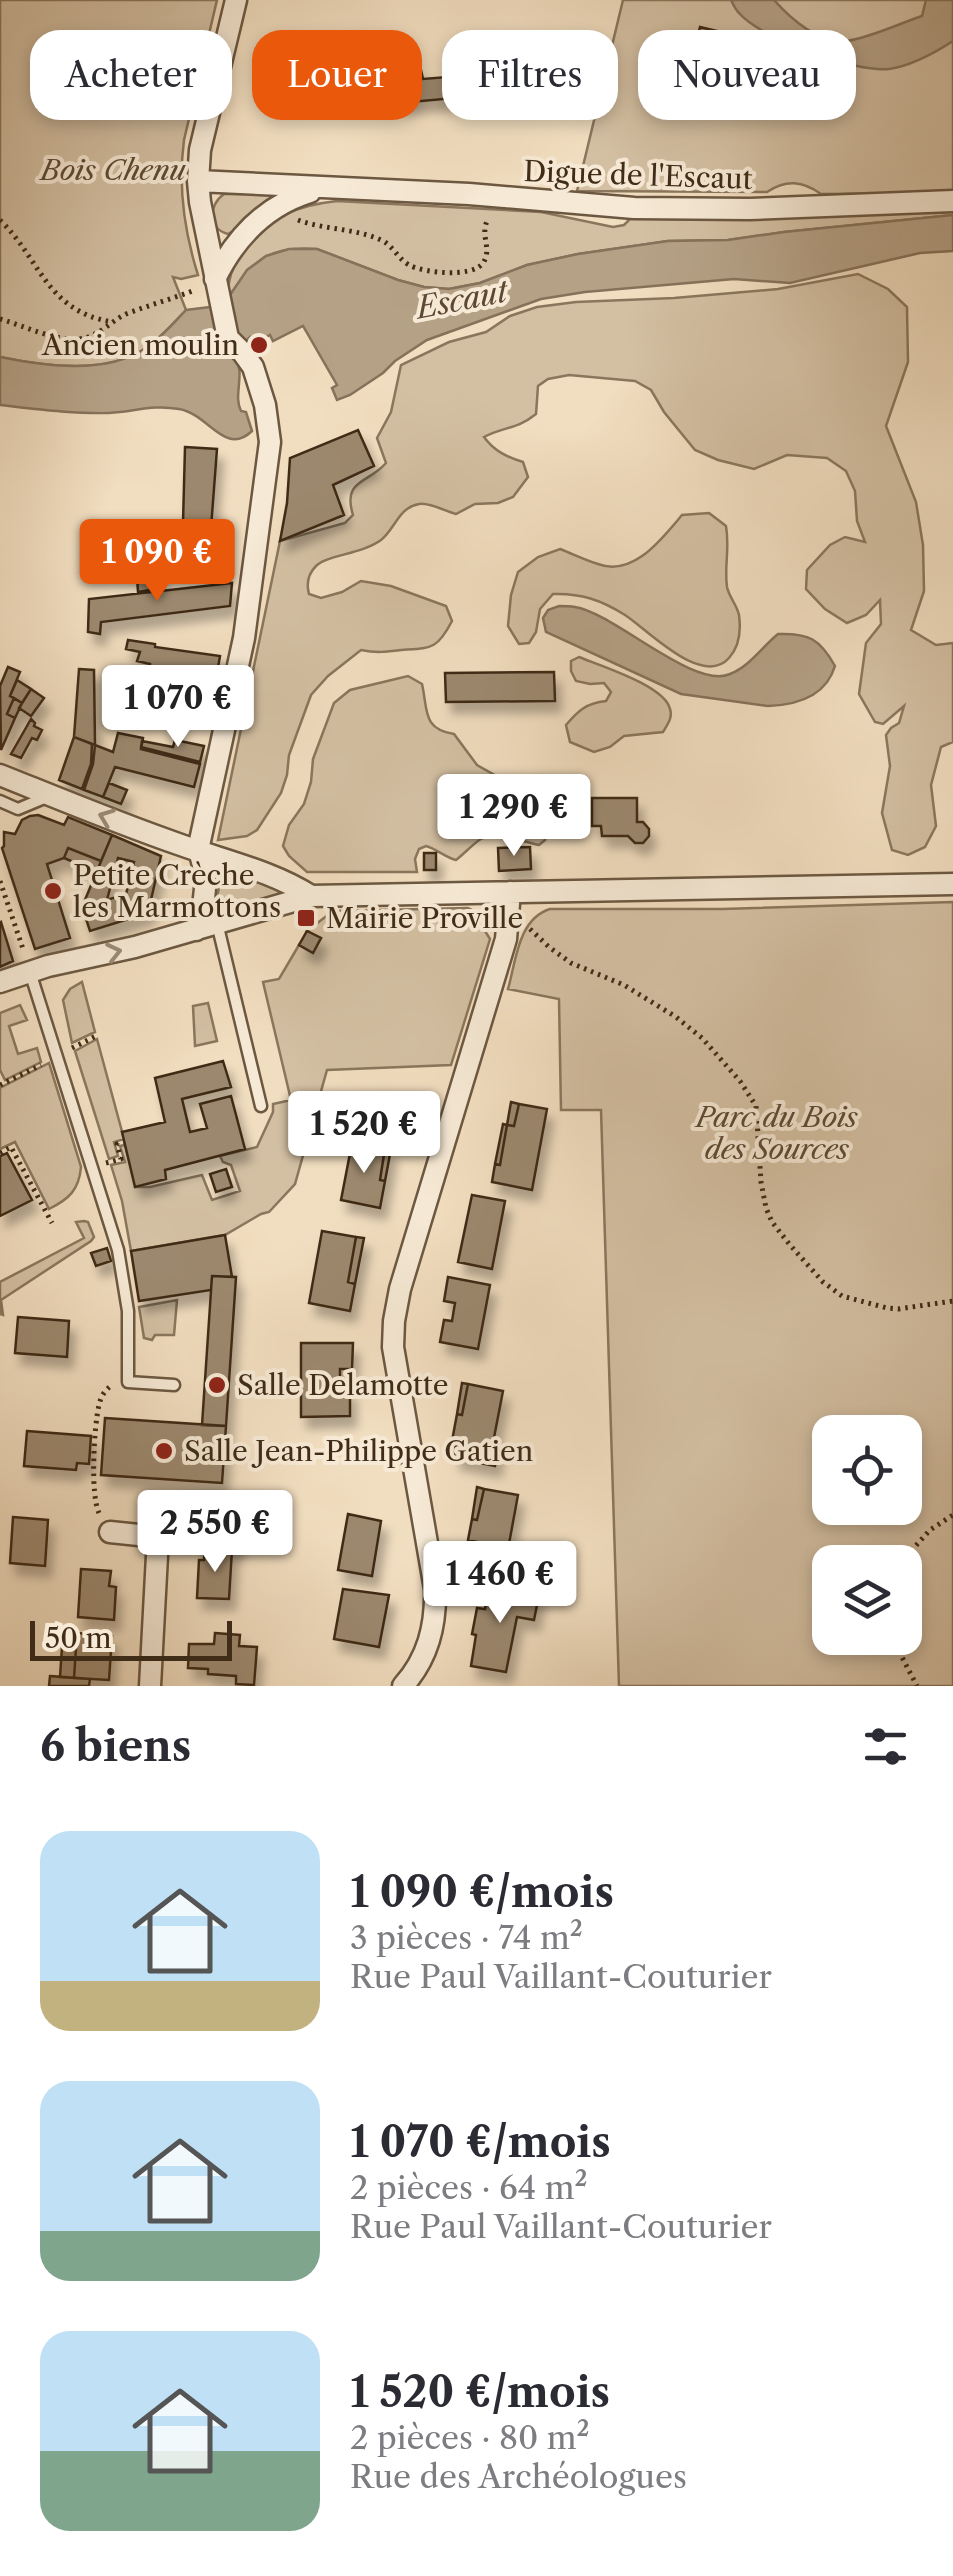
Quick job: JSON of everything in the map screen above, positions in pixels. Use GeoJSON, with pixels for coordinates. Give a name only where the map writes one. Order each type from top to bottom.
{"type":"FeatureCollection","features":[{"type":"Feature","properties":{"kind":"street"},"geometry":{"type":"LineString","coordinates":[[196,930],[206,890],[206,872],[198,850],[244,638],[270,429],[253,368],[228,338],[198,181],[200,150],[236,0]]}},
{"type":"Feature","properties":{"kind":"street","name":"Digue de l'Escaut"},"geometry":{"type":"LineString","coordinates":[[198,181],[506,197],[634,208],[953,201]]}},
{"type":"Feature","properties":{"kind":"street","name":"Digue de l'Escaut"},"geometry":{"type":"LineString","coordinates":[[217,289],[230,250],[256,222],[286,200],[322,188]]}},
{"type":"Feature","properties":{"kind":"street"},"geometry":{"type":"LineString","coordinates":[[0,776],[286,882],[312,896]]}},
{"type":"Feature","properties":{"kind":"street"},"geometry":{"type":"LineString","coordinates":[[0,982],[312,896],[953,884]]}},
{"type":"Feature","properties":{"kind":"street"},"geometry":{"type":"LineString","coordinates":[[403,1686],[430,1640],[435,1589],[396,1366],[394,1320],[509,923],[510,892]]}},
{"type":"Feature","properties":{"kind":"street"},"geometry":{"type":"LineString","coordinates":[[110,1532],[158,1537],[150,1686]]}},
{"type":"Feature","properties":{"kind":"lane"},"geometry":{"type":"LineString","coordinates":[[0,801],[18,808],[50,796]]}},
{"type":"Feature","properties":{"kind":"lane"},"geometry":{"type":"LineString","coordinates":[[217,923],[261,1106]]}},
{"type":"Feature","properties":{"kind":"lane"},"geometry":{"type":"LineString","coordinates":[[30,971],[118,1250],[128,1311],[128,1382],[174,1385]]}},
{"type":"Feature","properties":{"kind":"path"},"geometry":{"type":"LineString","coordinates":[[290,218],[384,241],[415,268],[461,272],[478,268],[485,260],[488,249],[483,229],[506,197]]}},
{"type":"Feature","properties":{"kind":"path"},"geometry":{"type":"LineString","coordinates":[[0,220],[58,297],[73,309],[112,322]]}},
{"type":"Feature","properties":{"kind":"path"},"geometry":{"type":"LineString","coordinates":[[0,318],[74,340],[92,337],[138,309],[201,287],[217,289]]}},
{"type":"Feature","properties":{"kind":"path"},"geometry":{"type":"LineString","coordinates":[[0,881],[30,971]]}},
{"type":"Feature","properties":{"kind":"path"},"geometry":{"type":"LineString","coordinates":[[509,923],[528,927],[571,963],[662,1006],[716,1052],[756,1106],[761,1182],[772,1222],[832,1290],[853,1300],[898,1309],[953,1301]]}},
{"type":"Feature","properties":{"kind":"path"},"geometry":{"type":"LineString","coordinates":[[121,1159],[117,1144],[124,1142]]}},
{"type":"Feature","properties":{"kind":"path"},"geometry":{"type":"LineString","coordinates":[[0,1153],[11,1147],[52,1224]]}},
{"type":"Feature","properties":{"kind":"path"},"geometry":{"type":"LineString","coordinates":[[110,1532],[93,1492],[98,1409],[108,1386],[128,1382]]}},
{"type":"Feature","properties":{"kind":"path"},"geometry":{"type":"LineString","coordinates":[[916,1545],[953,1515]]}},
{"type":"Feature","properties":{"kind":"path"},"geometry":{"type":"LineString","coordinates":[[900,1655],[916,1686]]}},
{"type":"Feature","properties":{"kind":"green space","name":"Bois Chenu"},"geometry":{"type":"Polygon","coordinates":[[[0,0],[217,0],[210,30],[30,30],[30,120],[189,120],[182,157],[184,208],[198,275],[173,277],[186,310],[151,345],[125,359],[79,366],[0,357],[0,0]]]}},
{"type":"Feature","properties":{"kind":"green space"},"geometry":{"type":"Polygon","coordinates":[[[623,0],[953,0],[953,193],[821,194],[794,183],[767,192],[577,191],[594,120],[618,120],[616,30],[623,0]]]}},
{"type":"Feature","properties":{"kind":"green space"},"geometry":{"type":"Polygon","coordinates":[[[224,194],[273,196],[228,234],[217,227],[213,216],[215,204],[224,194]]]}},
{"type":"Feature","properties":{"kind":"green space"},"geometry":{"type":"Polygon","coordinates":[[[337,201],[541,212],[613,227],[624,225],[633,216],[953,206],[953,215],[728,240],[668,241],[578,254],[449,289],[398,280],[317,249],[300,248],[264,258],[228,298],[237,261],[261,230],[296,210],[337,201]]]}},
{"type":"Feature","properties":{"kind":"green space"},"geometry":{"type":"Polygon","coordinates":[[[858,274],[888,289],[907,307],[908,362],[886,426],[916,502],[923,545],[924,591],[911,630],[936,645],[953,643],[953,742],[941,747],[931,785],[936,826],[925,847],[908,855],[892,850],[882,813],[890,766],[886,735],[899,723],[904,706],[883,724],[875,722],[859,694],[866,643],[881,624],[880,600],[866,615],[847,623],[825,609],[806,589],[807,570],[830,545],[845,537],[865,542],[857,521],[855,491],[846,471],[827,458],[787,455],[754,469],[718,460],[695,450],[651,390],[635,381],[569,375],[548,379],[538,386],[536,414],[484,437],[501,453],[523,462],[528,477],[513,497],[498,503],[475,504],[456,514],[427,504],[412,506],[381,540],[328,559],[313,569],[308,579],[309,594],[321,598],[361,581],[391,586],[446,606],[452,621],[432,646],[386,652],[361,650],[328,676],[311,695],[289,755],[281,793],[257,830],[247,836],[218,840],[280,541],[345,523],[353,515],[354,488],[386,463],[377,438],[391,412],[401,365],[537,307],[778,289],[858,274]]]}},
{"type":"Feature","properties":{"kind":"green space"},"geometry":{"type":"Polygon","coordinates":[[[709,513],[726,526],[727,587],[739,615],[738,638],[729,658],[718,665],[690,662],[616,610],[590,598],[563,594],[553,594],[540,609],[536,632],[529,643],[519,644],[508,626],[511,595],[518,572],[538,557],[560,549],[598,564],[623,565],[645,554],[682,515],[709,513]]]}},
{"type":"Feature","properties":{"kind":"green space"},"geometry":{"type":"Polygon","coordinates":[[[579,657],[657,692],[671,712],[663,732],[624,736],[610,747],[594,752],[570,742],[566,725],[583,708],[606,701],[611,692],[604,683],[576,681],[571,661],[579,657]]]}},
{"type":"Feature","properties":{"kind":"green space"},"geometry":{"type":"Polygon","coordinates":[[[408,676],[422,684],[428,717],[436,728],[454,734],[477,765],[541,801],[548,821],[545,840],[539,845],[502,836],[487,837],[456,860],[426,846],[419,849],[415,859],[417,872],[307,872],[283,846],[289,825],[304,804],[313,759],[334,703],[350,690],[408,676]]]}},
{"type":"Feature","properties":{"kind":"green space"},"geometry":{"type":"Polygon","coordinates":[[[226,869],[285,893],[224,912],[216,903],[226,869]]]}},
{"type":"Feature","properties":{"kind":"green space","name":"Parc du Bois des Sources"},"geometry":{"type":"Polygon","coordinates":[[[953,902],[953,1686],[619,1686],[601,1110],[561,1110],[559,999],[508,989],[525,931],[539,914],[550,909],[953,902]]]}},
{"type":"Feature","properties":{"kind":"green space"},"geometry":{"type":"Polygon","coordinates":[[[468,908],[490,939],[451,1065],[327,1070],[295,1184],[269,1212],[225,1235],[131,1251],[111,1165],[125,1162],[120,1146],[125,1145],[136,1187],[202,1175],[212,1200],[240,1191],[231,1165],[220,1156],[257,1147],[273,1104],[291,1100],[263,982],[279,979],[299,945],[313,952],[321,938],[307,931],[333,911],[468,908]]]}},
{"type":"Feature","properties":{"kind":"green space"},"geometry":{"type":"Polygon","coordinates":[[[82,982],[95,1032],[72,1043],[63,1000],[70,989],[82,982]]]}},
{"type":"Feature","properties":{"kind":"green space"},"geometry":{"type":"Polygon","coordinates":[[[208,1003],[217,1041],[195,1046],[193,1006],[208,1003]]]}},
{"type":"Feature","properties":{"kind":"green space"},"geometry":{"type":"Polygon","coordinates":[[[20,1005],[27,1020],[9,1026],[18,1054],[37,1048],[41,1062],[5,1080],[0,1070],[0,1013],[20,1005]]]}},
{"type":"Feature","properties":{"kind":"green space"},"geometry":{"type":"Polygon","coordinates":[[[97,1039],[124,1139],[114,1142],[118,1156],[109,1159],[75,1051],[97,1039]]]}},
{"type":"Feature","properties":{"kind":"green space"},"geometry":{"type":"Polygon","coordinates":[[[49,1063],[81,1167],[72,1193],[49,1209],[15,1142],[0,1149],[0,1088],[49,1063]]]}},
{"type":"Feature","properties":{"kind":"green space"},"geometry":{"type":"Polygon","coordinates":[[[84,1221],[94,1237],[91,1241],[1,1300],[3,1315],[0,1314],[0,1282],[84,1238],[76,1222],[84,1221]]]}},
{"type":"Feature","properties":{"kind":"green space"},"geometry":{"type":"Polygon","coordinates":[[[177,1300],[174,1335],[144,1338],[139,1307],[177,1300]]]}},
{"type":"Feature","properties":{"kind":"water"},"geometry":{"type":"Polygon","coordinates":[[[731,0],[774,0],[809,30],[762,30],[739,13],[731,0]]]}},
{"type":"Feature","properties":{"kind":"water"},"geometry":{"type":"Polygon","coordinates":[[[926,0],[953,0],[953,41],[897,67],[856,66],[856,39],[922,16],[926,0]]]}},
{"type":"Feature","properties":{"kind":"water","name":"Escaut"},"geometry":{"type":"Polygon","coordinates":[[[953,215],[953,251],[920,253],[790,283],[734,279],[541,299],[427,340],[350,395],[337,400],[332,388],[337,385],[303,326],[273,341],[270,335],[254,344],[250,337],[245,342],[236,335],[216,341],[234,356],[238,365],[239,405],[246,412],[252,431],[242,438],[225,437],[190,412],[179,409],[96,413],[0,405],[0,357],[75,366],[130,357],[157,340],[186,310],[210,307],[228,298],[247,270],[266,256],[289,249],[317,249],[398,280],[449,289],[578,254],[668,241],[728,240],[953,215]]]}},
{"type":"Feature","properties":{"kind":"water"},"geometry":{"type":"Polygon","coordinates":[[[559,606],[591,612],[675,661],[715,676],[744,666],[778,634],[812,640],[824,649],[835,666],[817,692],[789,704],[768,706],[681,694],[546,632],[543,618],[548,610],[559,606]]]}},
{"type":"Feature","properties":{"kind":"building"},"geometry":{"type":"Polygon","coordinates":[[[422,74],[423,79],[442,77],[442,99],[422,101],[422,74]]]}},
{"type":"Feature","properties":{"kind":"building"},"geometry":{"type":"Polygon","coordinates":[[[358,430],[374,466],[333,485],[344,515],[280,541],[290,458],[358,430]]]}},
{"type":"Feature","properties":{"kind":"building"},"geometry":{"type":"Polygon","coordinates":[[[185,447],[217,449],[209,554],[171,551],[173,522],[183,523],[185,447]]]}},
{"type":"Feature","properties":{"kind":"building"},"geometry":{"type":"Polygon","coordinates":[[[149,576],[150,590],[138,592],[137,577],[149,576]]]}},
{"type":"Feature","properties":{"kind":"building"},"geometry":{"type":"Polygon","coordinates":[[[232,583],[230,606],[101,622],[100,634],[88,632],[89,599],[232,583]]]}},
{"type":"Feature","properties":{"kind":"building"},"geometry":{"type":"Polygon","coordinates":[[[128,640],[220,656],[216,679],[173,672],[171,686],[148,679],[150,664],[137,661],[140,652],[126,649],[128,640]]]}},
{"type":"Feature","properties":{"kind":"building"},"geometry":{"type":"Polygon","coordinates":[[[8,667],[20,672],[7,714],[15,718],[1,750],[0,686],[8,667]]]}},
{"type":"Feature","properties":{"kind":"building"},"geometry":{"type":"Polygon","coordinates":[[[79,669],[94,670],[95,745],[74,737],[79,669]]]}},
{"type":"Feature","properties":{"kind":"building"},"geometry":{"type":"Polygon","coordinates":[[[554,672],[555,701],[446,702],[445,673],[554,672]]]}},
{"type":"Feature","properties":{"kind":"building"},"geometry":{"type":"Polygon","coordinates":[[[17,680],[31,689],[22,703],[10,696],[17,680]]]}},
{"type":"Feature","properties":{"kind":"building"},"geometry":{"type":"Polygon","coordinates":[[[31,689],[44,698],[31,716],[19,708],[31,689]]]}},
{"type":"Feature","properties":{"kind":"building"},"geometry":{"type":"Polygon","coordinates":[[[14,698],[22,703],[15,718],[7,714],[14,698]]]}},
{"type":"Feature","properties":{"kind":"building"},"geometry":{"type":"Polygon","coordinates":[[[31,719],[42,730],[37,740],[32,738],[21,758],[11,754],[31,719]]]}},
{"type":"Feature","properties":{"kind":"building"},"geometry":{"type":"Polygon","coordinates":[[[118,733],[143,738],[141,749],[200,764],[194,787],[115,767],[103,797],[84,790],[95,745],[113,752],[118,733]]]}},
{"type":"Feature","properties":{"kind":"building"},"geometry":{"type":"Polygon","coordinates":[[[74,737],[92,744],[91,764],[82,789],[59,780],[74,737]]]}},
{"type":"Feature","properties":{"kind":"building"},"geometry":{"type":"Polygon","coordinates":[[[175,740],[204,746],[200,762],[141,747],[142,741],[173,747],[175,740]]]}},
{"type":"Feature","properties":{"kind":"building"},"geometry":{"type":"Polygon","coordinates":[[[109,783],[127,790],[121,804],[103,797],[109,783]]]}},
{"type":"Feature","properties":{"kind":"building"},"geometry":{"type":"Polygon","coordinates":[[[592,798],[637,798],[637,822],[643,822],[649,829],[649,836],[643,843],[635,843],[628,836],[602,836],[601,826],[592,826],[592,798]]]}},
{"type":"Feature","properties":{"kind":"building","name":"Petite Crèche les Marmottons"},"geometry":{"type":"Polygon","coordinates":[[[38,815],[64,825],[68,817],[112,835],[101,861],[68,848],[64,858],[47,864],[70,938],[35,949],[2,848],[4,832],[15,834],[22,820],[38,815]]]}},
{"type":"Feature","properties":{"kind":"building"},"geometry":{"type":"Polygon","coordinates":[[[112,835],[161,856],[148,913],[90,931],[82,907],[112,835]],[[118,858],[107,900],[126,894],[134,862],[118,858]]]}},
{"type":"Feature","properties":{"kind":"building"},"geometry":{"type":"Polygon","coordinates":[[[530,847],[531,869],[499,871],[498,848],[530,847]]]}},
{"type":"Feature","properties":{"kind":"building"},"geometry":{"type":"Polygon","coordinates":[[[68,848],[101,861],[97,872],[64,858],[68,848]]]}},
{"type":"Feature","properties":{"kind":"building"},"geometry":{"type":"Polygon","coordinates":[[[424,853],[436,853],[436,870],[424,870],[424,853]]]}},
{"type":"Feature","properties":{"kind":"building"},"geometry":{"type":"Polygon","coordinates":[[[0,923],[13,961],[0,967],[0,923]]]}},
{"type":"Feature","properties":{"kind":"building"},"geometry":{"type":"Polygon","coordinates":[[[307,931],[321,938],[313,953],[299,945],[307,931]]]}},
{"type":"Feature","properties":{"kind":"building"},"geometry":{"type":"Polygon","coordinates":[[[223,1061],[231,1087],[182,1099],[190,1132],[207,1128],[200,1104],[231,1096],[245,1149],[165,1170],[166,1179],[135,1187],[122,1132],[165,1122],[155,1078],[223,1061]]]}},
{"type":"Feature","properties":{"kind":"building"},"geometry":{"type":"Polygon","coordinates":[[[511,1102],[519,1104],[514,1126],[507,1125],[511,1102]]]}},
{"type":"Feature","properties":{"kind":"building"},"geometry":{"type":"Polygon","coordinates":[[[519,1104],[547,1109],[532,1190],[492,1182],[495,1164],[500,1165],[507,1125],[514,1126],[519,1104]]]}},
{"type":"Feature","properties":{"kind":"building"},"geometry":{"type":"Polygon","coordinates":[[[503,1124],[507,1125],[500,1165],[495,1164],[503,1124]]]}},
{"type":"Feature","properties":{"kind":"building"},"geometry":{"type":"Polygon","coordinates":[[[352,1143],[385,1148],[380,1208],[341,1200],[352,1143]]]}},
{"type":"Feature","properties":{"kind":"building"},"geometry":{"type":"Polygon","coordinates":[[[385,1148],[391,1149],[385,1181],[380,1180],[385,1148]]]}},
{"type":"Feature","properties":{"kind":"building"},"geometry":{"type":"Polygon","coordinates":[[[7,1153],[32,1200],[0,1216],[0,1156],[7,1153]]]}},
{"type":"Feature","properties":{"kind":"building"},"geometry":{"type":"Polygon","coordinates":[[[226,1169],[232,1187],[216,1192],[210,1174],[226,1169]]]}},
{"type":"Feature","properties":{"kind":"building"},"geometry":{"type":"Polygon","coordinates":[[[472,1195],[505,1201],[492,1269],[458,1262],[472,1195]]]}},
{"type":"Feature","properties":{"kind":"building"},"geometry":{"type":"Polygon","coordinates":[[[322,1231],[356,1237],[348,1282],[355,1284],[350,1311],[309,1303],[322,1231]]]}},
{"type":"Feature","properties":{"kind":"building"},"geometry":{"type":"Polygon","coordinates":[[[225,1235],[232,1277],[212,1276],[211,1290],[139,1301],[131,1251],[225,1235]]]}},
{"type":"Feature","properties":{"kind":"building"},"geometry":{"type":"Polygon","coordinates":[[[356,1237],[364,1238],[355,1284],[348,1282],[356,1237]]]}},
{"type":"Feature","properties":{"kind":"building"},"geometry":{"type":"Polygon","coordinates":[[[107,1248],[111,1261],[96,1266],[91,1253],[107,1248]]]}},
{"type":"Feature","properties":{"kind":"building","name":"Salle Delamotte"},"geometry":{"type":"Polygon","coordinates":[[[212,1276],[236,1277],[226,1426],[202,1425],[212,1276]]]}},
{"type":"Feature","properties":{"kind":"building"},"geometry":{"type":"Polygon","coordinates":[[[448,1277],[490,1285],[478,1349],[440,1342],[444,1320],[452,1321],[455,1303],[444,1301],[448,1277]]]}},
{"type":"Feature","properties":{"kind":"building"},"geometry":{"type":"Polygon","coordinates":[[[18,1317],[69,1321],[67,1357],[15,1353],[18,1317]]]}},
{"type":"Feature","properties":{"kind":"building"},"geometry":{"type":"Polygon","coordinates":[[[301,1343],[353,1343],[352,1369],[340,1369],[340,1389],[350,1389],[350,1416],[301,1417],[301,1343]]]}},
{"type":"Feature","properties":{"kind":"building"},"geometry":{"type":"Polygon","coordinates":[[[462,1383],[468,1384],[462,1415],[457,1414],[462,1383]]]}},
{"type":"Feature","properties":{"kind":"building"},"geometry":{"type":"Polygon","coordinates":[[[468,1384],[503,1391],[492,1448],[498,1449],[495,1466],[454,1458],[456,1442],[452,1441],[457,1414],[462,1415],[468,1384]]]}},
{"type":"Feature","properties":{"kind":"building","name":"Salle Jean-Philippe Gatien"},"geometry":{"type":"Polygon","coordinates":[[[105,1418],[226,1426],[222,1483],[101,1475],[105,1418]]]}},
{"type":"Feature","properties":{"kind":"building"},"geometry":{"type":"Polygon","coordinates":[[[27,1431],[91,1436],[89,1464],[77,1463],[76,1470],[24,1466],[27,1431]]]}},
{"type":"Feature","properties":{"kind":"building"},"geometry":{"type":"Polygon","coordinates":[[[477,1487],[484,1489],[477,1520],[472,1519],[477,1487]]]}},
{"type":"Feature","properties":{"kind":"building"},"geometry":{"type":"Polygon","coordinates":[[[484,1489],[518,1495],[504,1571],[472,1565],[477,1542],[468,1540],[484,1489]]]}},
{"type":"Feature","properties":{"kind":"building"},"geometry":{"type":"Polygon","coordinates":[[[207,1503],[239,1505],[236,1551],[199,1548],[207,1503]]]}},
{"type":"Feature","properties":{"kind":"building"},"geometry":{"type":"Polygon","coordinates":[[[348,1514],[381,1521],[372,1576],[338,1570],[348,1514]]]}},
{"type":"Feature","properties":{"kind":"building"},"geometry":{"type":"Polygon","coordinates":[[[13,1517],[48,1520],[45,1566],[10,1563],[13,1517]]]}},
{"type":"Feature","properties":{"kind":"building"},"geometry":{"type":"Polygon","coordinates":[[[205,1549],[232,1550],[229,1599],[197,1598],[199,1560],[204,1560],[205,1549]]]}},
{"type":"Feature","properties":{"kind":"building"},"geometry":{"type":"Polygon","coordinates":[[[81,1569],[111,1571],[109,1586],[116,1587],[114,1620],[78,1617],[81,1569]]]}},
{"type":"Feature","properties":{"kind":"building"},"geometry":{"type":"Polygon","coordinates":[[[489,1586],[539,1595],[534,1620],[517,1617],[506,1672],[471,1666],[477,1608],[485,1609],[489,1586]]]}},
{"type":"Feature","properties":{"kind":"building"},"geometry":{"type":"Polygon","coordinates":[[[343,1589],[389,1595],[379,1647],[334,1639],[343,1589]]]}},
{"type":"Feature","properties":{"kind":"building"},"geometry":{"type":"Polygon","coordinates":[[[63,1632],[77,1633],[74,1678],[60,1677],[63,1632]]]}},
{"type":"Feature","properties":{"kind":"building"},"geometry":{"type":"Polygon","coordinates":[[[77,1633],[112,1636],[109,1680],[74,1678],[77,1633]]]}},
{"type":"Feature","properties":{"kind":"building"},"geometry":{"type":"Polygon","coordinates":[[[215,1633],[240,1635],[239,1646],[257,1647],[254,1685],[236,1684],[236,1676],[188,1668],[189,1644],[214,1644],[215,1633]]]}},
{"type":"Feature","properties":{"kind":"building"},"geometry":{"type":"Polygon","coordinates":[[[50,1676],[90,1679],[89,1686],[49,1686],[50,1676]]]}},
{"type":"Feature","properties":{"kind":"place","name":"Ancien moulin"},"geometry":{"type":"Point","coordinates":[259,345]}},
{"type":"Feature","properties":{"kind":"place","name":"Petite Crèche les Marmottons"},"geometry":{"type":"Point","coordinates":[53,891]}},
{"type":"Feature","properties":{"kind":"place","name":"Mairie Proville"},"geometry":{"type":"Point","coordinates":[306,918]}},
{"type":"Feature","properties":{"kind":"place","name":"Salle Delamotte"},"geometry":{"type":"Point","coordinates":[217,1385]}},
{"type":"Feature","properties":{"kind":"place","name":"Salle Jean-Philippe Gatien"},"geometry":{"type":"Point","coordinates":[164,1451]}}]}
